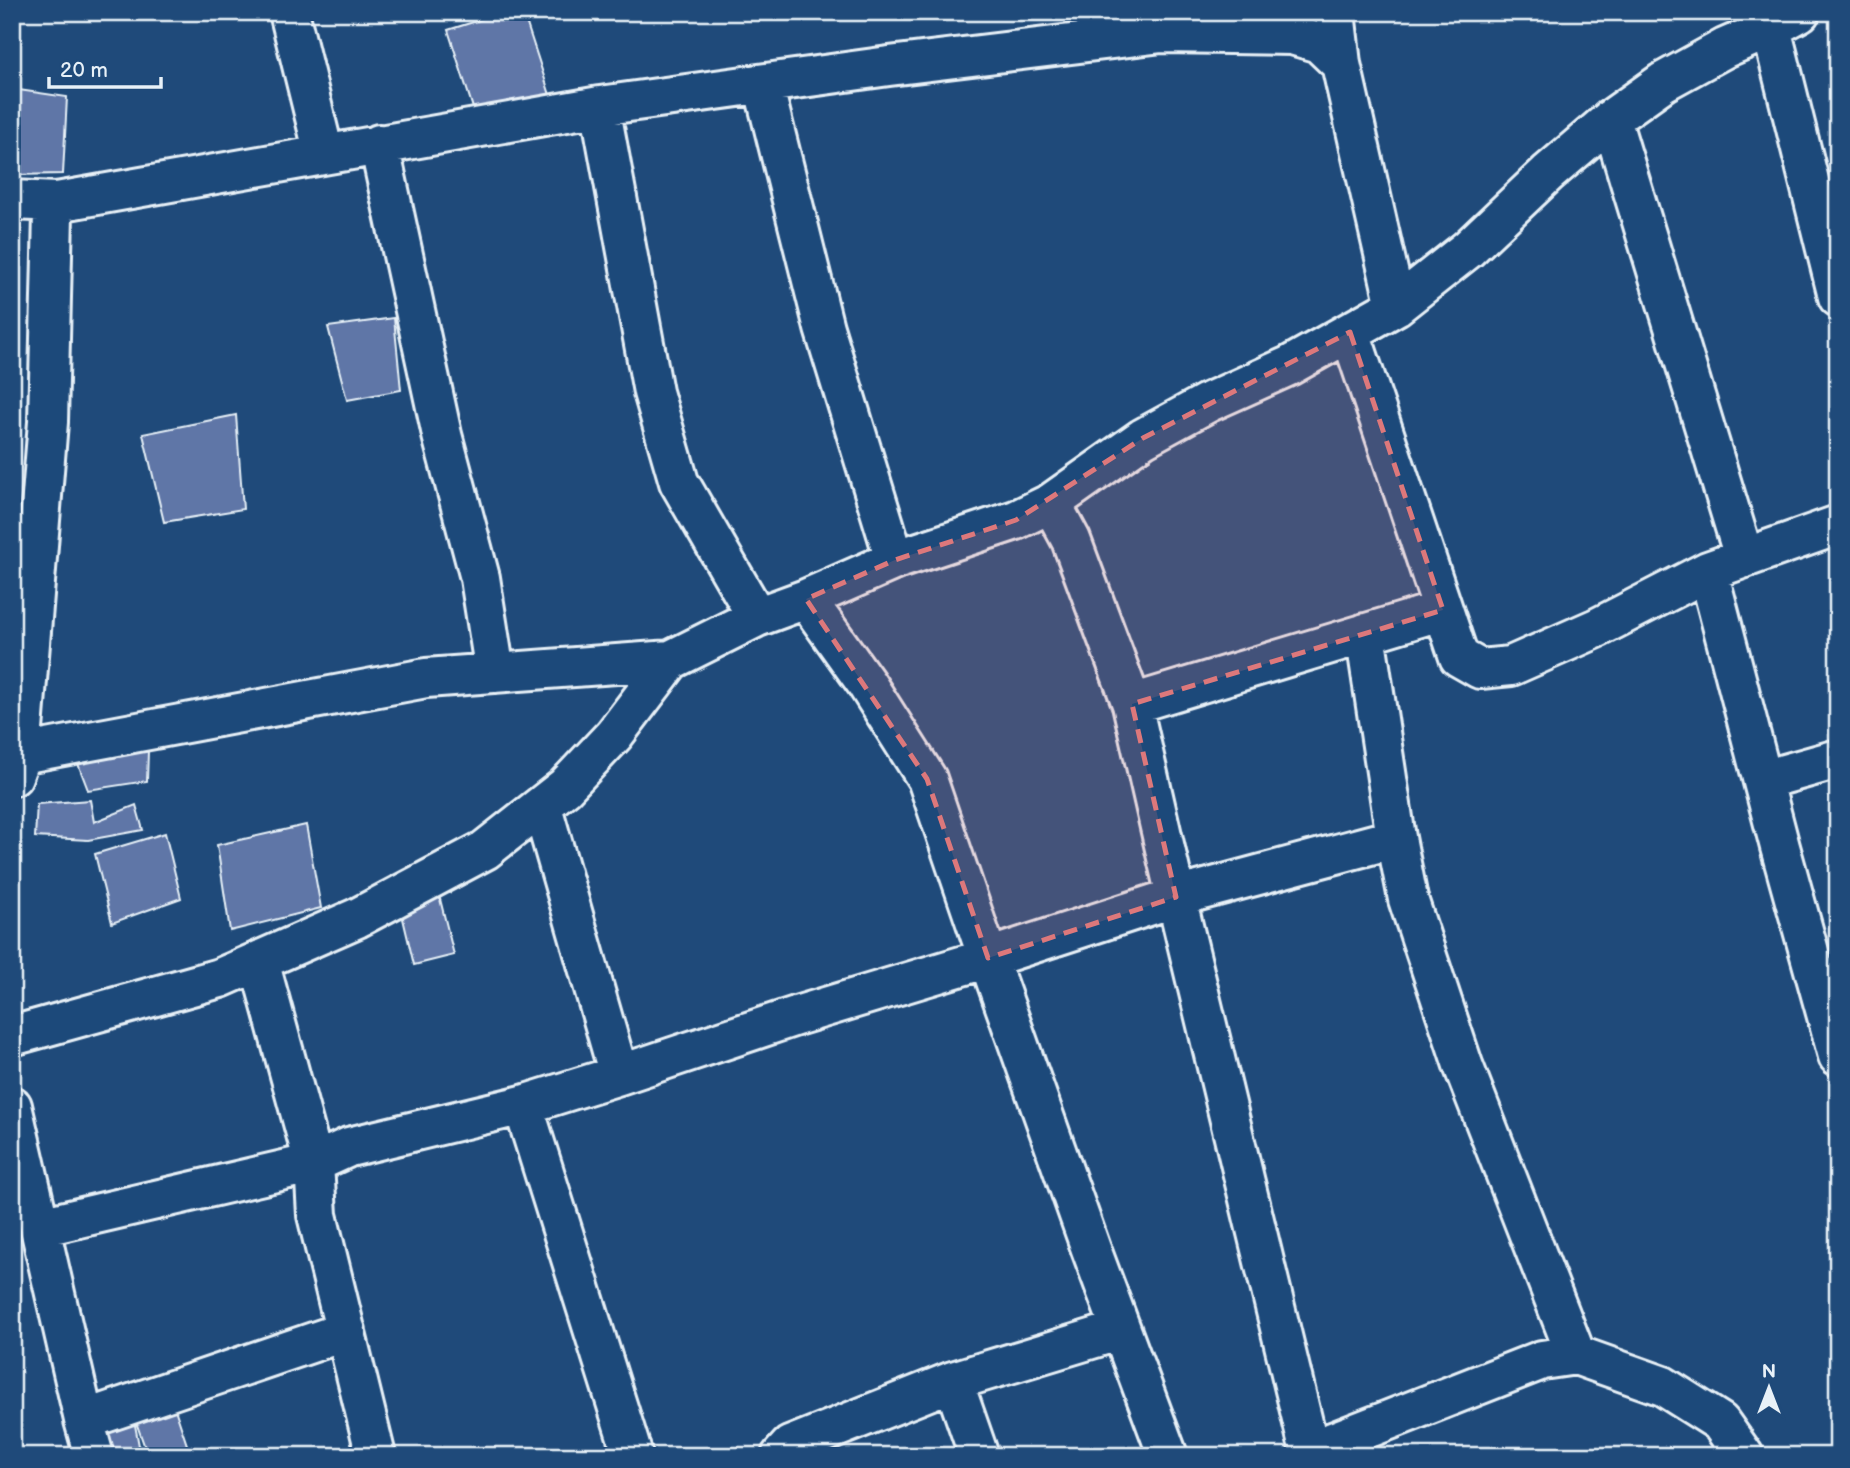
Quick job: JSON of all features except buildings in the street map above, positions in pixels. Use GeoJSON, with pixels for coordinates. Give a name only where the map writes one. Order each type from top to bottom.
{"type":"FeatureCollection","features":[{"type":"Feature","properties":{"kind":"street"},"geometry":{"type":"LineString","coordinates":[[289,12],[324,154]]}},
{"type":"Feature","properties":{"kind":"street"},"geometry":{"type":"LineString","coordinates":[[1335,12],[1341,64],[1396,306]]}},
{"type":"Feature","properties":{"kind":"street"},"geometry":{"type":"LineString","coordinates":[[57,202],[53,214],[47,422],[16,766],[426,678],[671,660],[757,617],[895,560],[1016,520],[1051,503],[1143,438],[1208,403],[1289,366],[1396,306],[1468,249],[1548,173],[1611,119],[1662,82],[1764,23],[1838,297]]}},
{"type":"Feature","properties":{"kind":"street"},"geometry":{"type":"LineString","coordinates":[[12,200],[57,202],[600,106],[1162,33],[1292,35],[1319,43],[1341,64]]}},
{"type":"Feature","properties":{"kind":"street"},"geometry":{"type":"LineString","coordinates":[[763,84],[824,328],[895,560]]}},
{"type":"Feature","properties":{"kind":"street"},"geometry":{"type":"LineString","coordinates":[[600,106],[653,392],[679,482],[757,617]]}},
{"type":"Feature","properties":{"kind":"street"},"geometry":{"type":"LineString","coordinates":[[1611,119],[1744,557]]}},
{"type":"Feature","properties":{"kind":"street"},"geometry":{"type":"LineString","coordinates":[[379,144],[442,435],[480,578],[495,673]]}},
{"type":"Feature","properties":{"kind":"street"},"geometry":{"type":"LineString","coordinates":[[1350,332],[1458,657],[1480,670],[1511,666],[1597,628],[1708,571],[1838,525]]}},
{"type":"Feature","properties":{"kind":"street"},"geometry":{"type":"LineString","coordinates":[[1051,503],[1071,540],[1132,704],[1310,1453],[1542,1360],[1576,1355],[1662,1386],[1720,1422],[1744,1456]]}},
{"type":"Feature","properties":{"kind":"street"},"geometry":{"type":"LineString","coordinates":[[1708,571],[1838,1056]]}},
{"type":"Feature","properties":{"kind":"street"},"geometry":{"type":"LineString","coordinates":[[806,599],[866,682],[927,779],[988,958],[1168,1456]]}},
{"type":"Feature","properties":{"kind":"street"},"geometry":{"type":"LineString","coordinates":[[1132,704],[1443,610]]}},
{"type":"Feature","properties":{"kind":"street"},"geometry":{"type":"LineString","coordinates":[[1365,634],[1408,899],[1463,1065],[1576,1355]]}},
{"type":"Feature","properties":{"kind":"street"},"geometry":{"type":"LineString","coordinates":[[12,1036],[220,978],[357,918],[485,850],[565,787],[614,735],[671,660]]}},
{"type":"Feature","properties":{"kind":"street"},"geometry":{"type":"LineString","coordinates":[[1763,780],[1838,759]]}},
{"type":"Feature","properties":{"kind":"street"},"geometry":{"type":"LineString","coordinates":[[542,807],[619,1075]]}},
{"type":"Feature","properties":{"kind":"street"},"geometry":{"type":"LineString","coordinates":[[40,1227],[314,1163],[349,1147],[523,1104],[1176,897],[1396,838]]}},
{"type":"Feature","properties":{"kind":"street"},"geometry":{"type":"LineString","coordinates":[[260,961],[314,1163],[317,1215],[376,1456]]}},
{"type":"Feature","properties":{"kind":"street"},"geometry":{"type":"LineString","coordinates":[[523,1104],[633,1456]]}},
{"type":"Feature","properties":{"kind":"street"},"geometry":{"type":"LineString","coordinates":[[12,1106],[89,1438],[346,1331]]}},
{"type":"Feature","properties":{"kind":"street"},"geometry":{"type":"LineString","coordinates":[[781,1456],[790,1446],[953,1381],[1121,1330]]}},
{"type":"Feature","properties":{"kind":"street"},"geometry":{"type":"LineString","coordinates":[[953,1381],[979,1456]]}},
{"type":"Feature","properties":{"kind":"highlighted area"},"geometry":{"type":"Polygon","coordinates":[[[1350,332],[1443,610],[1132,704],[1176,897],[988,958],[927,779],[806,599],[895,560],[1016,520],[1143,438],[1350,332]]]}}]}
